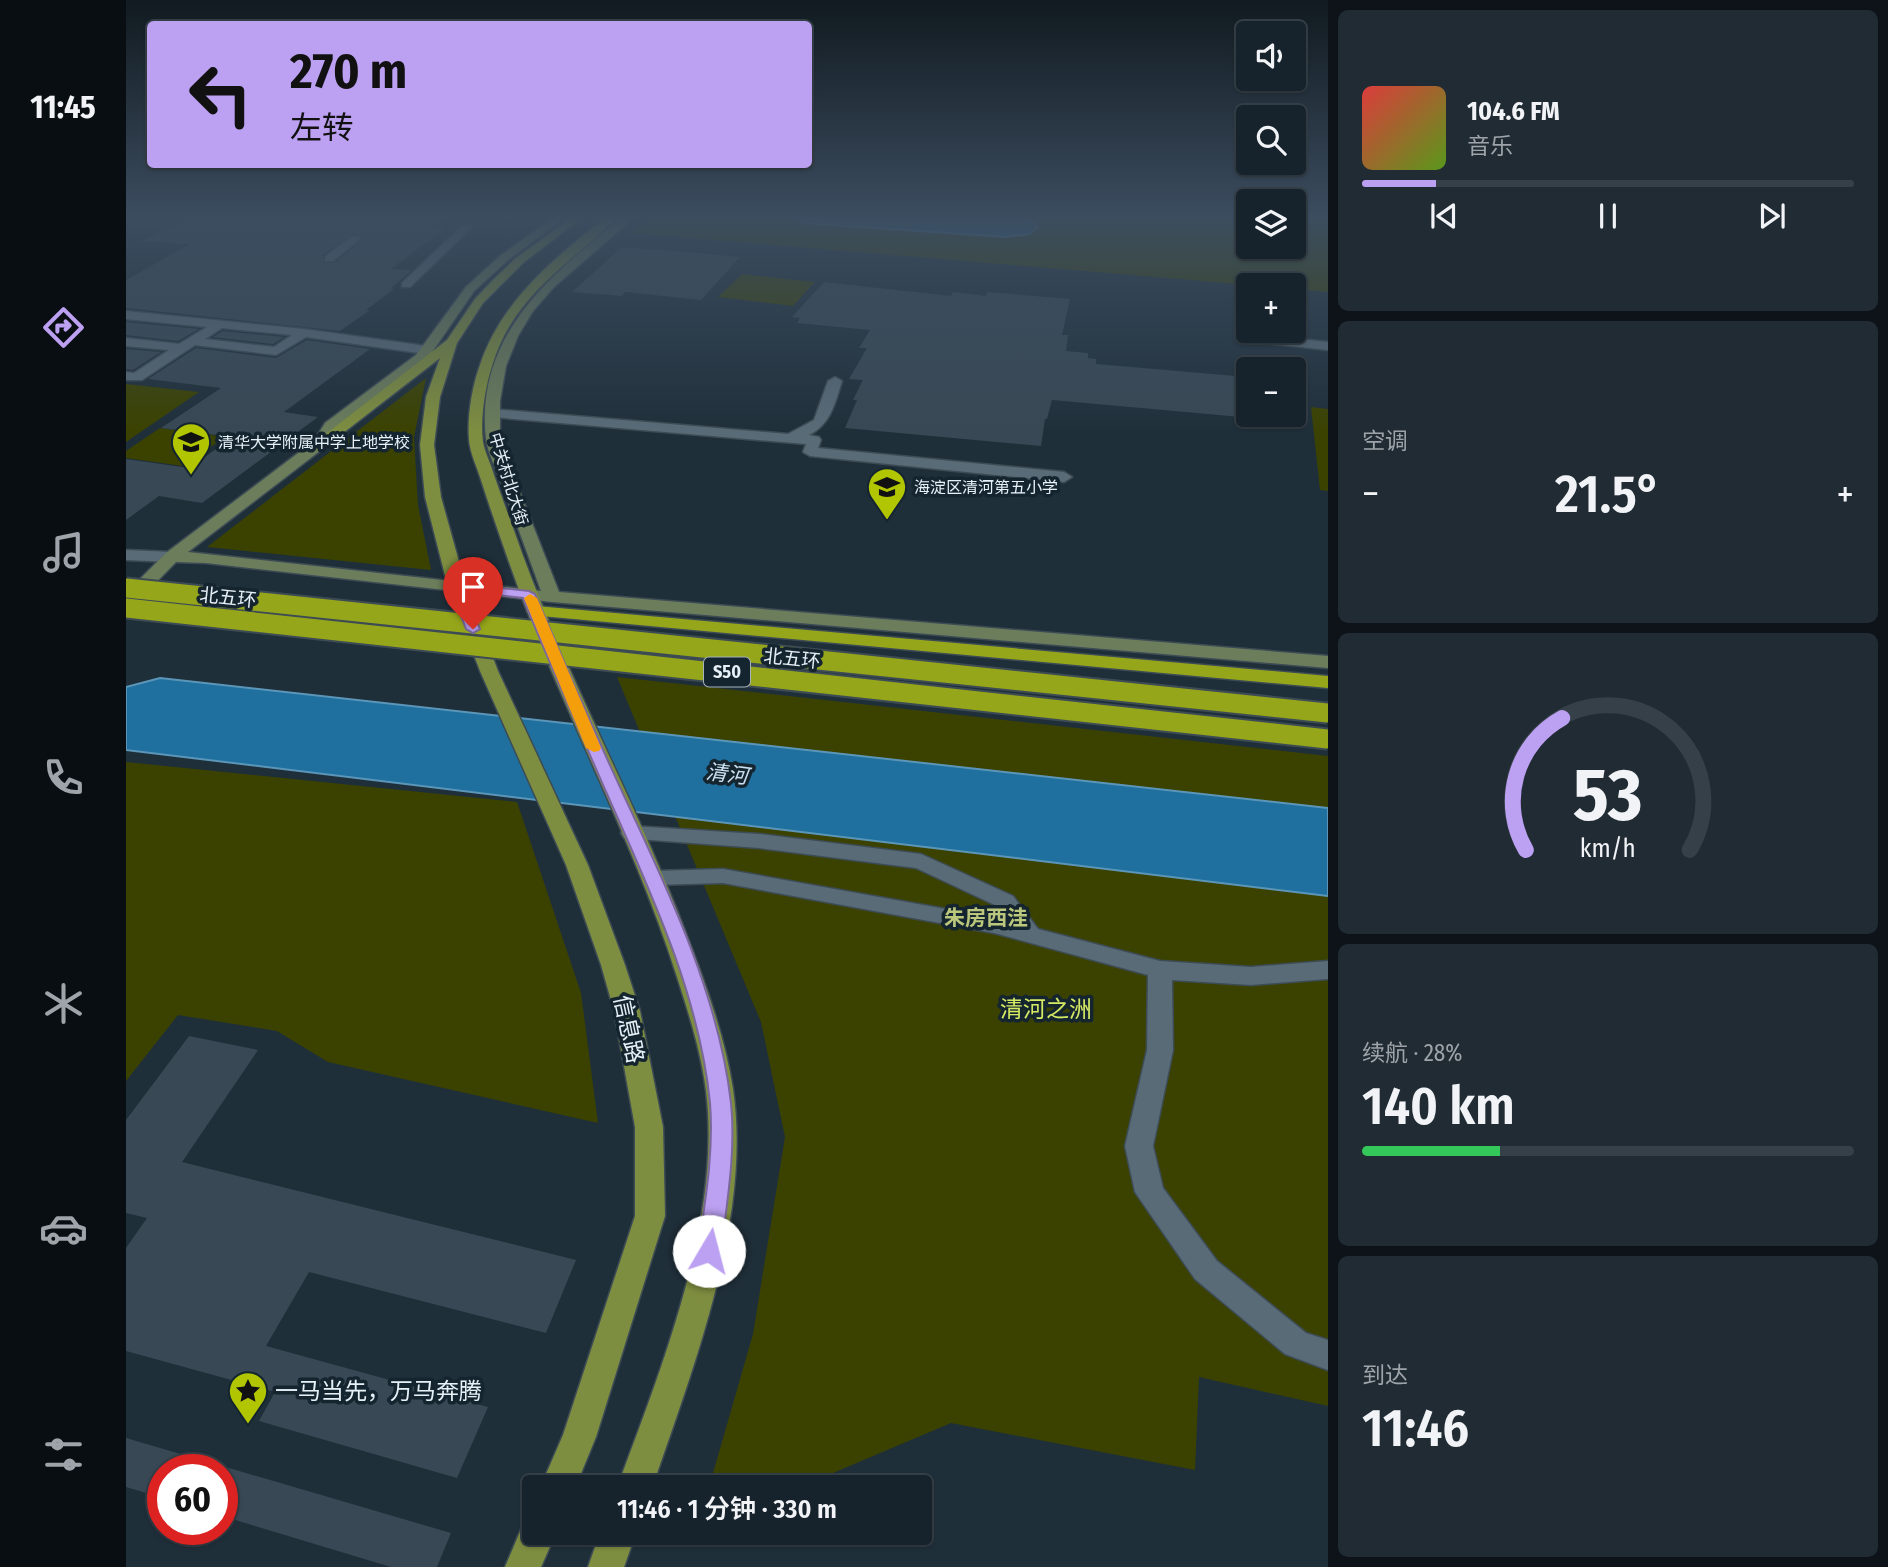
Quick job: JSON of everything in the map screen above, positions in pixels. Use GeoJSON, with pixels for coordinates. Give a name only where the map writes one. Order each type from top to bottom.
{"type":"FeatureCollection","features":[{"type":"Feature","properties":{"kind":"highway","name":"北五环"},"geometry":{"type":"LineString","coordinates":[[126,587],[1328,713]]}},
{"type":"Feature","properties":{"kind":"highway"},"geometry":{"type":"LineString","coordinates":[[532,603],[1328,682]]}},
{"type":"Feature","properties":{"kind":"highway","name":"北五环"},"geometry":{"type":"LineString","coordinates":[[126,606],[1328,739]]}},
{"type":"Feature","properties":{"kind":"main road"},"geometry":{"type":"LineString","coordinates":[[457,587],[433,497],[427,445],[433,397],[451,343],[491,288]]}},
{"type":"Feature","properties":{"kind":"main road","name":"中关村北大街"},"geometry":{"type":"LineString","coordinates":[[532,288],[517,305],[489,348],[478,394],[476,442],[532,603]]}},
{"type":"Feature","properties":{"kind":"main road"},"geometry":{"type":"LineString","coordinates":[[320,444],[451,343]]}},
{"type":"Feature","properties":{"kind":"main road","name":"信息路"},"geometry":{"type":"LineString","coordinates":[[457,587],[489,671],[562,833],[609,952],[627,1011],[649,1127],[650,1216],[579,1437],[563,1475]]}},
{"type":"Feature","properties":{"kind":"main road"},"geometry":{"type":"LineString","coordinates":[[532,603],[563,679],[653,878],[686,965],[711,1046],[720,1105],[720,1170],[709,1251],[687,1339],[639,1475]]}},
{"type":"Feature","properties":{"kind":"main road"},"geometry":{"type":"LineString","coordinates":[[523,1567],[533,1545]]}},
{"type":"Feature","properties":{"kind":"main road"},"geometry":{"type":"LineString","coordinates":[[606,1567],[614,1545]]}},
{"type":"Feature","properties":{"kind":"street"},"geometry":{"type":"LineString","coordinates":[[126,606],[172,557],[320,444],[330,426],[421,358],[471,288]]}},
{"type":"Feature","properties":{"kind":"street"},"geometry":{"type":"LineString","coordinates":[[547,288],[529,306],[504,346],[492,413],[493,441],[552,597]]}},
{"type":"Feature","properties":{"kind":"street"},"geometry":{"type":"LineString","coordinates":[[126,315],[304,333],[426,350]]}},
{"type":"Feature","properties":{"kind":"street"},"geometry":{"type":"LineString","coordinates":[[126,376],[137,377],[219,325]]}},
{"type":"Feature","properties":{"kind":"street"},"geometry":{"type":"LineString","coordinates":[[126,342],[276,351],[304,333]]}},
{"type":"Feature","properties":{"kind":"street"},"geometry":{"type":"LineString","coordinates":[[1299,343],[1328,346]]}},
{"type":"Feature","properties":{"kind":"street"},"geometry":{"type":"LineString","coordinates":[[788,438],[812,431],[823,419],[835,381]]}},
{"type":"Feature","properties":{"kind":"street"},"geometry":{"type":"LineString","coordinates":[[492,413],[814,440],[810,452],[1064,477]]}},
{"type":"Feature","properties":{"kind":"street"},"geometry":{"type":"LineString","coordinates":[[126,555],[206,558],[457,587],[532,603],[552,597],[1328,662]]}},
{"type":"Feature","properties":{"kind":"street"},"geometry":{"type":"LineString","coordinates":[[635,839],[759,841],[921,861],[1004,901],[1030,935]]}},
{"type":"Feature","properties":{"kind":"street"},"geometry":{"type":"LineString","coordinates":[[653,878],[723,876],[994,925],[1160,970],[1251,976],[1328,970]]}},
{"type":"Feature","properties":{"kind":"street"},"geometry":{"type":"LineString","coordinates":[[1160,970],[1160,1050],[1139,1146],[1149,1192],[1211,1275],[1296,1344],[1328,1355]]}},
{"type":"Feature","properties":{"kind":"green space"},"geometry":{"type":"Polygon","coordinates":[[[727,288],[809,288],[793,306],[718,297],[727,288]]]}},
{"type":"Feature","properties":{"kind":"green space"},"geometry":{"type":"Polygon","coordinates":[[[1306,288],[1328,288],[1328,292],[1306,290],[1306,288]]]}},
{"type":"Feature","properties":{"kind":"green space"},"geometry":{"type":"Polygon","coordinates":[[[426,378],[414,437],[418,505],[431,570],[207,547],[426,378]]]}},
{"type":"Feature","properties":{"kind":"green space"},"geometry":{"type":"Polygon","coordinates":[[[126,384],[199,392],[126,442],[126,384]]]}},
{"type":"Feature","properties":{"kind":"green space"},"geometry":{"type":"Polygon","coordinates":[[[1311,407],[1328,409],[1328,491],[1320,490],[1311,407]]]}},
{"type":"Feature","properties":{"kind":"green space"},"geometry":{"type":"Polygon","coordinates":[[[160,428],[225,437],[183,466],[126,458],[126,451],[160,428]]]}},
{"type":"Feature","properties":{"kind":"green space","name":"清河之洲"},"geometry":{"type":"Polygon","coordinates":[[[617,677],[1328,756],[1328,1406],[1199,1377],[1195,1470],[951,1423],[828,1475],[712,1475],[753,1334],[785,1137],[761,1022],[617,677]]]}},
{"type":"Feature","properties":{"kind":"green space"},"geometry":{"type":"Polygon","coordinates":[[[126,762],[517,802],[581,993],[598,1123],[328,1062],[277,1031],[178,1015],[126,1081],[126,762]]]}},
{"type":"Feature","properties":{"kind":"water","name":"清河"},"geometry":{"type":"Polygon","coordinates":[[[160,678],[1328,808],[1328,896],[126,750],[126,687],[160,678]]]}},
{"type":"Feature","properties":{"kind":"building"},"geometry":{"type":"Polygon","coordinates":[[[126,288],[394,289],[340,331],[126,308],[126,288]]]}},
{"type":"Feature","properties":{"kind":"building"},"geometry":{"type":"Polygon","coordinates":[[[576,288],[712,288],[701,300],[625,292],[622,296],[572,292],[576,288]]]}},
{"type":"Feature","properties":{"kind":"building"},"geometry":{"type":"Polygon","coordinates":[[[818,288],[880,288],[951,296],[953,292],[986,296],[987,292],[1070,299],[1062,335],[1068,335],[1066,351],[1088,353],[1088,358],[1096,359],[1096,364],[1236,376],[1236,417],[1052,400],[1045,419],[1041,446],[845,428],[857,400],[853,400],[863,380],[849,379],[867,348],[859,348],[870,330],[797,323],[800,318],[792,317],[818,288]]]}},
{"type":"Feature","properties":{"kind":"building"},"geometry":{"type":"Polygon","coordinates":[[[126,322],[199,329],[178,341],[126,335],[126,322]]]}},
{"type":"Feature","properties":{"kind":"building"},"geometry":{"type":"Polygon","coordinates":[[[223,331],[284,337],[273,344],[213,337],[223,331]]]}},
{"type":"Feature","properties":{"kind":"building"},"geometry":{"type":"Polygon","coordinates":[[[307,340],[370,349],[284,412],[318,417],[202,503],[159,496],[126,520],[126,459],[189,468],[233,437],[161,428],[221,388],[148,379],[196,348],[276,358],[307,340]]]}},
{"type":"Feature","properties":{"kind":"building"},"geometry":{"type":"Polygon","coordinates":[[[126,349],[161,352],[133,370],[126,369],[126,349]]]}},
{"type":"Feature","properties":{"kind":"building"},"geometry":{"type":"Polygon","coordinates":[[[189,1036],[258,1050],[182,1162],[576,1260],[546,1333],[309,1272],[266,1346],[488,1407],[457,1478],[259,1421],[275,1392],[126,1351],[126,1248],[147,1218],[126,1213],[126,1120],[189,1036]]]}},
{"type":"Feature","properties":{"kind":"building"},"geometry":{"type":"Polygon","coordinates":[[[126,1438],[181,1454],[147,1454],[147,1493],[126,1487],[126,1438]]]}},
{"type":"Feature","properties":{"kind":"building"},"geometry":{"type":"Polygon","coordinates":[[[238,1471],[451,1533],[437,1567],[391,1567],[238,1521],[238,1471]]]}},
{"type":"Feature","properties":{"kind":"slow traffic"},"geometry":{"type":"LineString","coordinates":[[530,598],[594,748]]}},
{"type":"Feature","properties":{"kind":"place","name":"清华大学附属中学上地学校"},"geometry":{"type":"Point","coordinates":[191,476]}},
{"type":"Feature","properties":{"kind":"place","name":"海淀区清河第五小学"},"geometry":{"type":"Point","coordinates":[887,521]}},
{"type":"Feature","properties":{"kind":"place","name":"一马当先，万马奔腾"},"geometry":{"type":"Point","coordinates":[248,1425]}},
{"type":"Feature","properties":{"kind":"district","name":"朱房西洼"},"geometry":{"type":"Point","coordinates":[986,918]}},
{"type":"Feature","properties":{"kind":"route"},"geometry":{"type":"LineString","coordinates":[[473,629],[457,587],[529,594],[563,679],[653,878],[686,965],[711,1046],[720,1105],[720,1170],[709,1251]]}}]}
